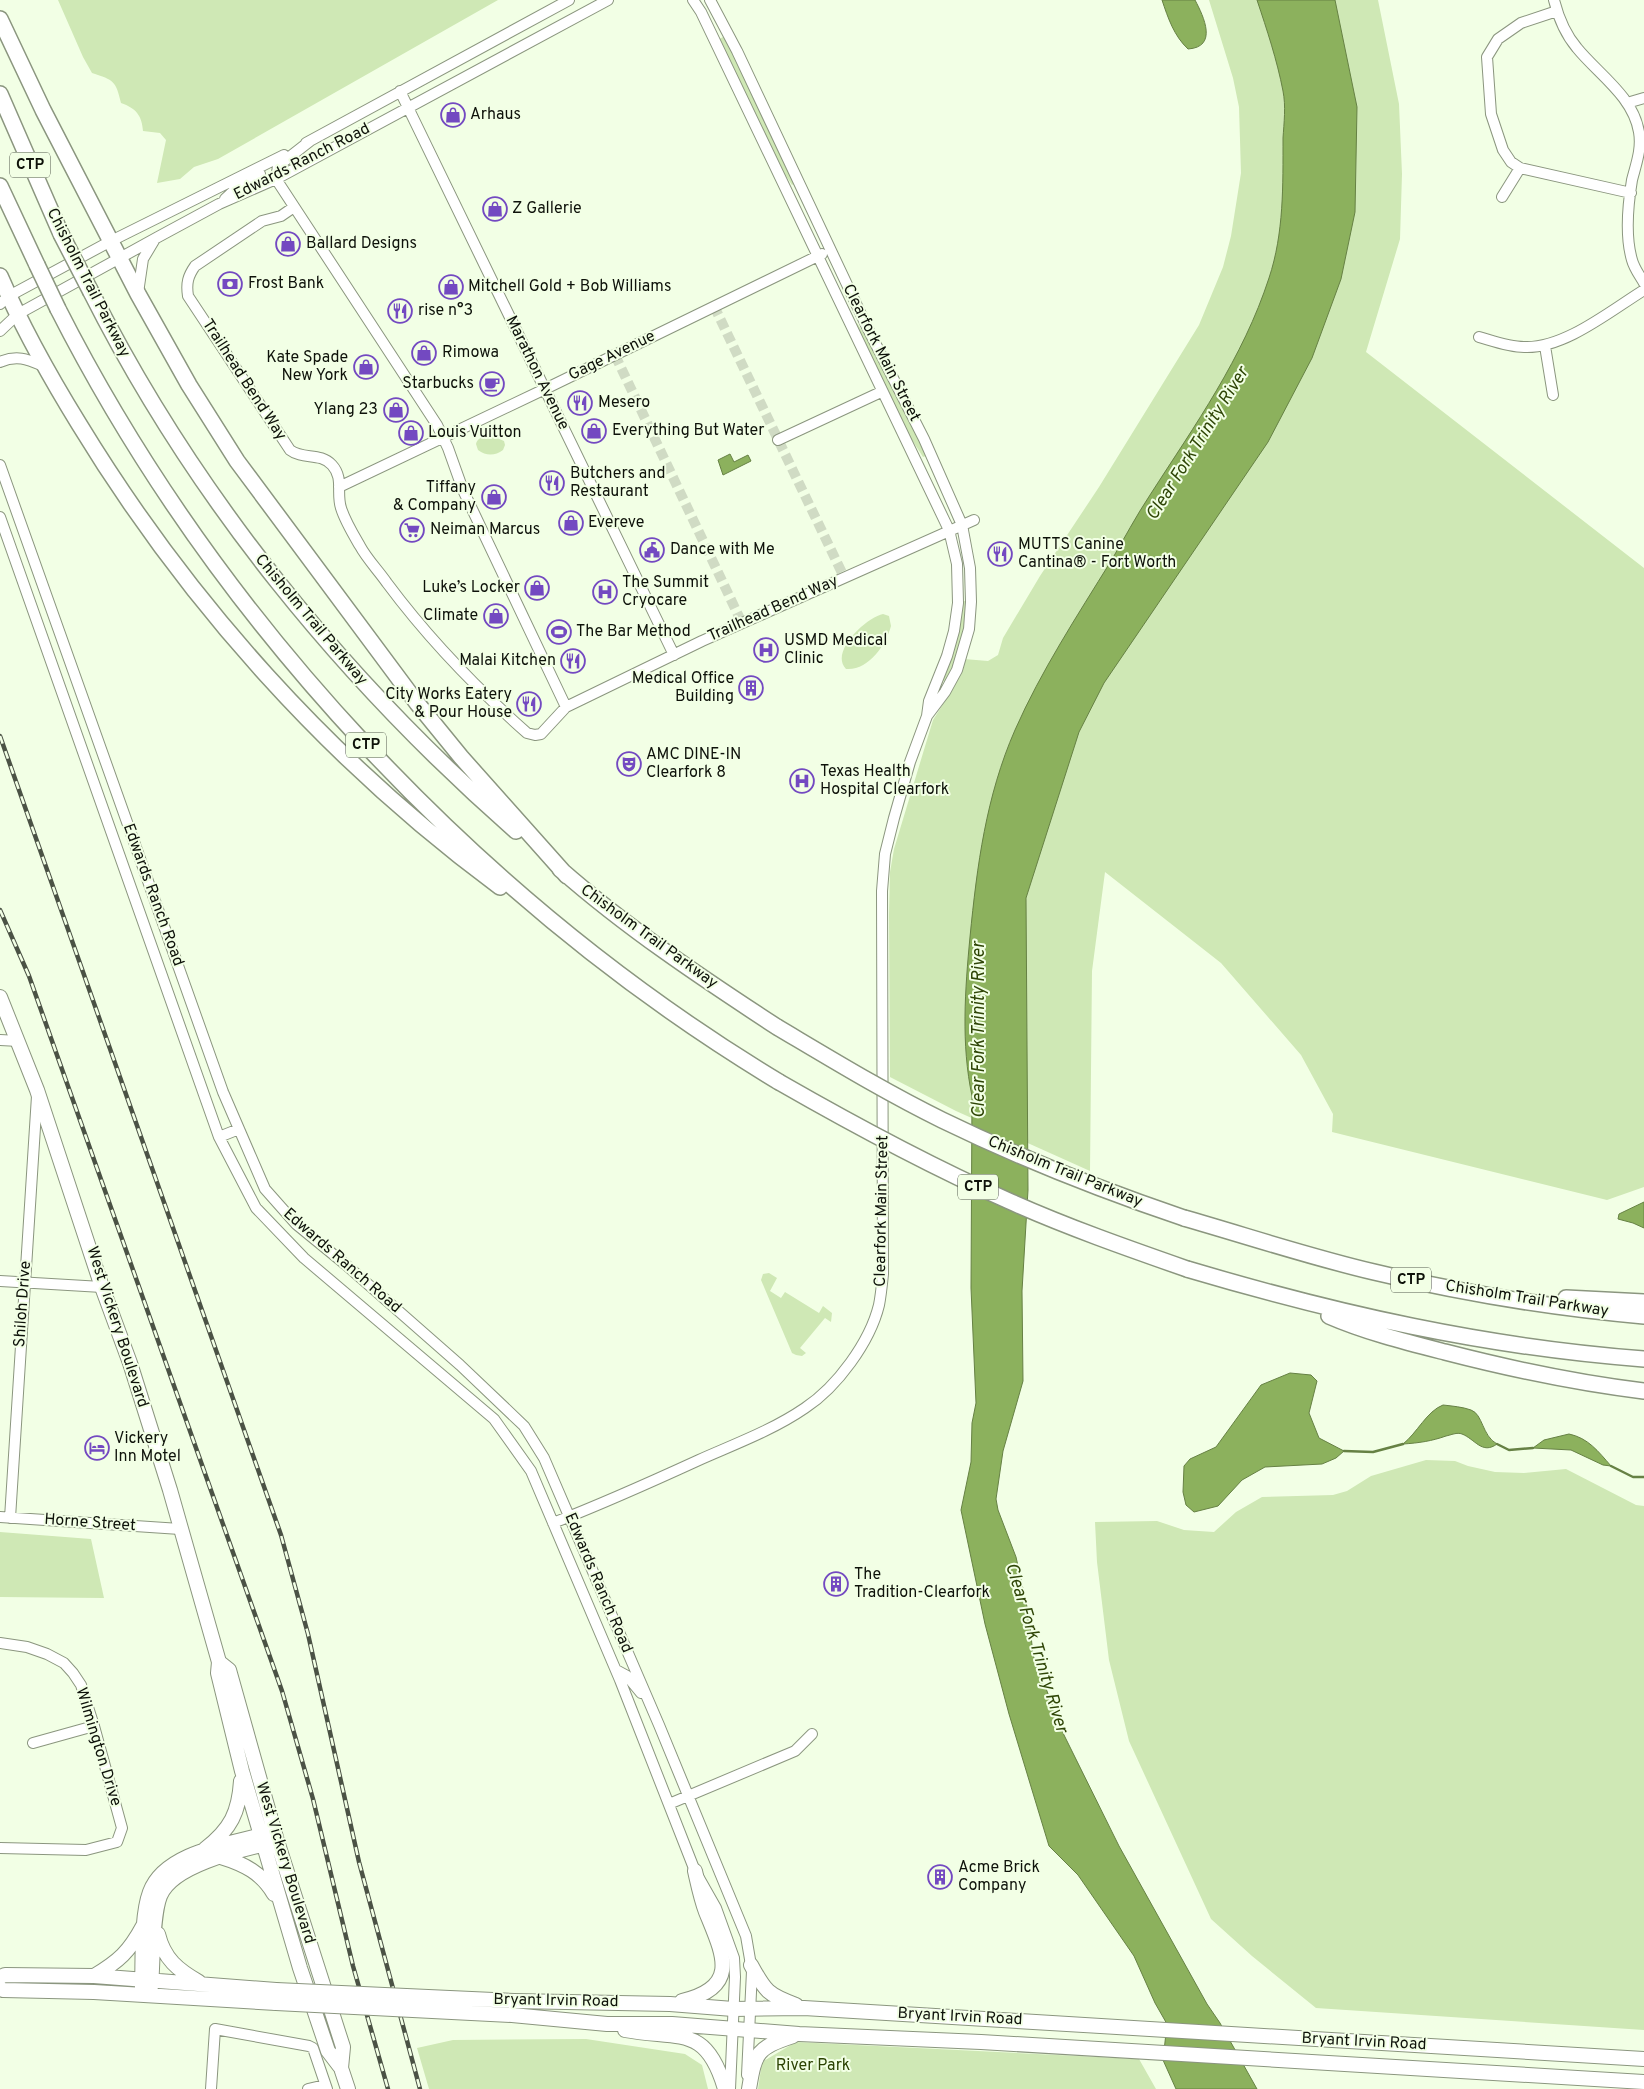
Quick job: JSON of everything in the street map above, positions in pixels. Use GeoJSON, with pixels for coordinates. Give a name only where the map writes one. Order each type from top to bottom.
{"type":"FeatureCollection","features":[{"type":"Feature","properties":{"kind":"highway"},"geometry":{"type":"LineString","coordinates":[[0,18],[43,110],[138,294],[194,393],[250,480],[428,717],[567,876]]}},
{"type":"Feature","properties":{"kind":"highway","name":"Chisholm Trail Parkway"},"geometry":{"type":"LineString","coordinates":[[0,94],[61,234],[109,329],[172,432],[239,532],[271,575],[330,646],[415,736],[478,798],[567,876],[681,963],[777,1027],[873,1083],[984,1140],[1081,1181],[1184,1218],[1374,1272],[1489,1296],[1644,1316]]}},
{"type":"Feature","properties":{"kind":"highway","name":"CTP"},"geometry":{"type":"LineString","coordinates":[[0,186],[58,309],[93,374],[163,490],[227,579],[292,661],[357,735],[479,857],[609,968],[682,1021],[779,1082],[910,1154],[986,1190],[1076,1229],[1187,1269],[1281,1297],[1359,1316],[1466,1337],[1568,1352],[1644,1359]]}},
{"type":"Feature","properties":{"kind":"highway"},"geometry":{"type":"LineString","coordinates":[[0,276],[4,300],[18,314],[46,367],[103,462],[151,532],[205,604],[293,705],[342,753],[456,854],[609,968]]}},
{"type":"Feature","properties":{"kind":"highway"},"geometry":{"type":"LineString","coordinates":[[1489,1296],[1644,1302]]}},
{"type":"Feature","properties":{"kind":"highway"},"geometry":{"type":"LineString","coordinates":[[1281,1297],[1347,1324],[1420,1346],[1542,1375],[1644,1391]]}},
{"type":"Feature","properties":{"kind":"main road","name":"West Vickery Boulevard"},"geometry":{"type":"LineString","coordinates":[[0,997],[38,1090],[102,1287],[130,1363],[170,1490],[219,1662],[218,1673],[242,1771],[262,1840],[328,2051],[341,2068],[348,2089]]}},
{"type":"Feature","properties":{"kind":"main road","name":"West Vickery Boulevard"},"geometry":{"type":"LineString","coordinates":[[219,1662],[229,1670],[276,1836],[343,2047],[341,2068]]}},
{"type":"Feature","properties":{"kind":"main road"},"geometry":{"type":"LineString","coordinates":[[200,1852],[225,1832],[234,1817],[240,1801],[242,1771]]}},
{"type":"Feature","properties":{"kind":"main road"},"geometry":{"type":"LineString","coordinates":[[146,1995],[150,1892],[156,1880],[162,1873],[182,1859],[200,1852],[276,1836]]}},
{"type":"Feature","properties":{"kind":"main road"},"geometry":{"type":"LineString","coordinates":[[94,1976],[122,1957],[150,1925],[160,1896],[170,1880],[187,1869],[262,1840]]}},
{"type":"Feature","properties":{"kind":"main road"},"geometry":{"type":"LineString","coordinates":[[221,1857],[247,1866],[260,1875],[278,1902],[293,1940]]}},
{"type":"Feature","properties":{"kind":"main road"},"geometry":{"type":"LineString","coordinates":[[670,2004],[698,1998],[716,1984],[722,1973],[724,1962],[722,1951],[705,1909],[695,1871]]}},
{"type":"Feature","properties":{"kind":"main road"},"geometry":{"type":"LineString","coordinates":[[150,1925],[166,1957],[177,1968],[202,1983]]}},
{"type":"Feature","properties":{"kind":"main road"},"geometry":{"type":"LineString","coordinates":[[751,1965],[763,1987],[779,1999],[804,2008]]}},
{"type":"Feature","properties":{"kind":"main road"},"geometry":{"type":"LineString","coordinates":[[0,1977],[5,1975],[94,1976],[147,1979],[202,1983],[276,1996]]}},
{"type":"Feature","properties":{"kind":"main road"},"geometry":{"type":"LineString","coordinates":[[0,1988],[3,1990],[146,1995],[276,1996]]}},
{"type":"Feature","properties":{"kind":"main road","name":"Bryant Irvin Road"},"geometry":{"type":"LineString","coordinates":[[276,1996],[670,2004],[751,2010],[804,2008],[1644,2058]]}},
{"type":"Feature","properties":{"kind":"main road","name":"Bryant Irvin Road"},"geometry":{"type":"LineString","coordinates":[[276,1996],[607,2024],[641,2023],[733,2028],[799,2034],[981,2042],[1644,2082]]}},
{"type":"Feature","properties":{"kind":"main road"},"geometry":{"type":"LineString","coordinates":[[607,2024],[626,2030],[655,2035],[680,2036],[696,2041],[707,2050],[717,2064],[725,2089]]}},
{"type":"Feature","properties":{"kind":"main road"},"geometry":{"type":"LineString","coordinates":[[747,2089],[753,2062],[760,2052],[770,2044],[799,2034]]}},
{"type":"Feature","properties":{"kind":"street","name":"Edwards Ranch Road"},"geometry":{"type":"LineString","coordinates":[[4,300],[112,241],[262,167],[569,0]]}},
{"type":"Feature","properties":{"kind":"street","name":"Edwards Ranch Road"},"geometry":{"type":"LineString","coordinates":[[0,331],[18,314],[158,237],[219,204],[276,179],[408,106],[608,0]]}},
{"type":"Feature","properties":{"kind":"street","name":"Clearfork Main Street"},"geometry":{"type":"LineString","coordinates":[[552,1523],[778,1425],[806,1408],[833,1383],[857,1353],[870,1328],[878,1305],[883,1274],[882,891],[885,854],[910,762],[927,716],[928,701],[947,656],[954,631],[958,604],[957,564],[949,530],[881,392],[701,12],[692,0]]}},
{"type":"Feature","properties":{"kind":"street","name":"Clearfork Main Street"},"geometry":{"type":"LineString","coordinates":[[710,0],[732,40],[830,250],[924,439],[962,525],[970,568],[971,602],[968,629],[957,670],[945,692],[927,716]]}},
{"type":"Feature","properties":{"kind":"street"},"geometry":{"type":"LineString","coordinates":[[1554,0],[1566,32],[1576,47],[1628,103],[1639,132],[1640,150],[1631,194],[1629,243],[1632,260],[1644,283]]}},
{"type":"Feature","properties":{"kind":"street"},"geometry":{"type":"LineString","coordinates":[[1558,11],[1520,23],[1498,39],[1487,57],[1492,114],[1503,150],[1511,162],[1520,168],[1631,194]]}},
{"type":"Feature","properties":{"kind":"street","name":"Marathon Avenue"},"geometry":{"type":"LineString","coordinates":[[400,91],[674,654]]}},
{"type":"Feature","properties":{"kind":"street"},"geometry":{"type":"LineString","coordinates":[[1628,103],[1644,98]]}},
{"type":"Feature","properties":{"kind":"street"},"geometry":{"type":"LineString","coordinates":[[310,141],[278,166],[276,179],[443,437],[463,490],[566,707]]}},
{"type":"Feature","properties":{"kind":"street"},"geometry":{"type":"LineString","coordinates":[[219,204],[239,186],[259,175],[262,167]]}},
{"type":"Feature","properties":{"kind":"street"},"geometry":{"type":"LineString","coordinates":[[1502,197],[1520,168]]}},
{"type":"Feature","properties":{"kind":"street","name":"Trailhead Bend Way"},"geometry":{"type":"LineString","coordinates":[[294,207],[281,216],[262,221],[195,266],[189,276],[188,296],[290,450],[299,456],[317,456],[327,460],[338,474],[338,497],[341,508],[361,548],[405,607],[447,656],[483,693],[527,733],[542,734],[566,707],[674,654],[974,520]]}},
{"type":"Feature","properties":{"kind":"street"},"geometry":{"type":"LineString","coordinates":[[138,294],[143,260],[158,237]]}},
{"type":"Feature","properties":{"kind":"street","name":"Gage Avenue"},"geometry":{"type":"LineString","coordinates":[[339,487],[830,250]]}},
{"type":"Feature","properties":{"kind":"street"},"geometry":{"type":"LineString","coordinates":[[1479,337],[1523,347],[1545,346],[1569,337],[1644,290]]}},
{"type":"Feature","properties":{"kind":"street"},"geometry":{"type":"LineString","coordinates":[[1545,346],[1553,395]]}},
{"type":"Feature","properties":{"kind":"street"},"geometry":{"type":"LineString","coordinates":[[0,362],[9,358],[24,358],[46,367]]}},
{"type":"Feature","properties":{"kind":"street"},"geometry":{"type":"LineString","coordinates":[[778,440],[881,392]]}},
{"type":"Feature","properties":{"kind":"street","name":"Edwards Ranch Road"},"geometry":{"type":"LineString","coordinates":[[0,465],[220,1084],[265,1189],[296,1224],[345,1264],[475,1378],[524,1426],[544,1458],[653,1710],[746,1936],[751,1965],[747,2089]]}},
{"type":"Feature","properties":{"kind":"street","name":"Edwards Ranch Road"},"geometry":{"type":"LineString","coordinates":[[0,517],[219,1137],[256,1208],[304,1258],[494,1419],[531,1471],[616,1670],[695,1871],[716,1908],[734,1958],[735,1977],[730,2089]]}},
{"type":"Feature","properties":{"kind":"street"},"geometry":{"type":"LineString","coordinates":[[0,1040],[18,1041]]}},
{"type":"Feature","properties":{"kind":"street","name":"Shiloh Drive"},"geometry":{"type":"LineString","coordinates":[[5,1518],[38,1090]]}},
{"type":"Feature","properties":{"kind":"street"},"geometry":{"type":"LineString","coordinates":[[219,1137],[239,1129]]}},
{"type":"Feature","properties":{"kind":"street"},"geometry":{"type":"LineString","coordinates":[[0,1280],[102,1287]]}},
{"type":"Feature","properties":{"kind":"street"},"geometry":{"type":"LineString","coordinates":[[463,1393],[475,1378]]}},
{"type":"Feature","properties":{"kind":"street","name":"Horne Street"},"geometry":{"type":"LineString","coordinates":[[5,1518],[180,1529]]}},
{"type":"Feature","properties":{"kind":"street","name":"Wilmington Drive"},"geometry":{"type":"LineString","coordinates":[[0,1643],[27,1647],[47,1654],[64,1663],[81,1685],[122,1828],[117,1842],[86,1850],[0,1848]]}},
{"type":"Feature","properties":{"kind":"street"},"geometry":{"type":"LineString","coordinates":[[616,1670],[627,1676],[653,1710]]}},
{"type":"Feature","properties":{"kind":"street"},"geometry":{"type":"LineString","coordinates":[[33,1743],[94,1726]]}},
{"type":"Feature","properties":{"kind":"street"},"geometry":{"type":"LineString","coordinates":[[669,1804],[795,1751],[812,1734]]}},
{"type":"Feature","properties":{"kind":"street"},"geometry":{"type":"LineString","coordinates":[[211,2089],[215,2029],[309,2046],[312,2048],[326,2087],[308,2089]]}},
{"type":"Feature","properties":{"kind":"green space"},"geometry":{"type":"Polygon","coordinates":[[[58,0],[498,0],[218,159],[194,167],[180,179],[157,183],[166,140],[160,133],[143,131],[140,117],[131,107],[121,103],[113,82],[92,73],[58,0]]]}},
{"type":"Feature","properties":{"kind":"green space"},"geometry":{"type":"Polygon","coordinates":[[[1209,0],[1378,0],[1399,104],[1402,174],[1400,239],[1366,352],[1644,568],[1644,1187],[1607,1200],[1332,1132],[1333,1114],[1301,1055],[1221,963],[1105,872],[1092,971],[1090,1171],[956,1111],[890,1077],[890,872],[894,849],[933,720],[952,690],[964,659],[988,661],[998,655],[1003,638],[1040,576],[1099,487],[1199,325],[1223,267],[1231,236],[1241,173],[1239,107],[1233,78],[1209,0]]]}},
{"type":"Feature","properties":{"kind":"green space"},"geometry":{"type":"Polygon","coordinates":[[[723,37],[730,47],[795,183],[792,185],[774,158],[717,40],[723,37]]]}},
{"type":"Feature","properties":{"kind":"green space"},"geometry":{"type":"Polygon","coordinates":[[[857,323],[881,361],[926,456],[923,457],[898,418],[853,325],[857,323]]]}},
{"type":"Feature","properties":{"kind":"green space"},"geometry":{"type":"Polygon","coordinates":[[[490,435],[504,441],[503,450],[491,454],[478,450],[476,444],[478,440],[490,435]]]}},
{"type":"Feature","properties":{"kind":"green space"},"geometry":{"type":"Polygon","coordinates":[[[961,601],[965,601],[963,633],[959,652],[946,682],[942,680],[961,601]]]}},
{"type":"Feature","properties":{"kind":"green space"},"geometry":{"type":"Polygon","coordinates":[[[883,614],[889,616],[891,626],[885,641],[869,661],[854,669],[846,669],[842,662],[842,654],[852,636],[868,621],[883,614]]]}},
{"type":"Feature","properties":{"kind":"green space"},"geometry":{"type":"Polygon","coordinates":[[[769,1273],[777,1278],[770,1291],[781,1298],[785,1292],[819,1313],[823,1306],[832,1313],[831,1322],[825,1318],[800,1348],[806,1353],[802,1356],[792,1353],[761,1280],[763,1274],[769,1273]]]}},
{"type":"Feature","properties":{"kind":"green space"},"geometry":{"type":"Polygon","coordinates":[[[1426,1460],[1455,1461],[1495,1472],[1524,1473],[1566,1469],[1636,1505],[1644,1506],[1644,2030],[1316,2008],[1252,1956],[1211,1919],[1129,1741],[1109,1660],[1097,1562],[1095,1522],[1157,1521],[1184,1530],[1214,1532],[1236,1512],[1262,1497],[1333,1495],[1347,1491],[1371,1476],[1426,1460]]]}},
{"type":"Feature","properties":{"kind":"green space"},"geometry":{"type":"Polygon","coordinates":[[[0,1532],[91,1539],[104,1598],[0,1597],[0,1532]]]}},
{"type":"Feature","properties":{"kind":"green space"},"geometry":{"type":"Polygon","coordinates":[[[586,2039],[685,2054],[702,2065],[708,2089],[429,2089],[417,2048],[453,2040],[586,2039]]]}},
{"type":"Feature","properties":{"kind":"green space","name":"River Park"},"geometry":{"type":"Polygon","coordinates":[[[796,2042],[1139,2059],[1156,2089],[758,2089],[762,2062],[796,2042]]]}},
{"type":"Feature","properties":{"kind":"water"},"geometry":{"type":"Polygon","coordinates":[[[1162,0],[1195,0],[1205,22],[1206,37],[1203,43],[1188,49],[1183,44],[1172,26],[1162,0]]]}},
{"type":"Feature","properties":{"kind":"water","name":"Clear Fork Trinity River"},"geometry":{"type":"Polygon","coordinates":[[[1257,0],[1335,0],[1357,107],[1355,212],[1341,279],[1312,358],[1268,442],[1104,683],[1079,732],[1026,898],[1028,1190],[1022,1291],[1023,1381],[1003,1451],[996,1499],[998,1510],[1016,1557],[1029,1616],[1033,1655],[1064,1735],[1119,1846],[1207,2004],[1220,2023],[1257,2089],[1176,2089],[1163,2060],[1167,2024],[1155,2003],[1134,1956],[1078,1875],[1049,1846],[1009,1714],[985,1624],[961,1510],[971,1462],[972,1423],[976,1403],[971,1288],[972,1096],[966,1057],[966,997],[973,910],[984,832],[997,780],[1015,730],[1036,686],[1060,644],[1140,511],[1201,417],[1232,363],[1258,307],[1274,261],[1282,209],[1284,103],[1275,56],[1257,0]]]}},
{"type":"Feature","properties":{"kind":"water"},"geometry":{"type":"Polygon","coordinates":[[[730,454],[734,462],[748,455],[751,461],[723,475],[718,460],[730,454]]]}},
{"type":"Feature","properties":{"kind":"water"},"geometry":{"type":"Polygon","coordinates":[[[1644,1202],[1644,1228],[1618,1219],[1619,1214],[1644,1202]]]}},
{"type":"Feature","properties":{"kind":"water"},"geometry":{"type":"Polygon","coordinates":[[[1290,1373],[1311,1375],[1317,1381],[1309,1413],[1319,1438],[1344,1451],[1336,1458],[1322,1464],[1265,1467],[1242,1480],[1218,1506],[1194,1512],[1186,1505],[1183,1492],[1184,1466],[1190,1459],[1216,1447],[1261,1385],[1290,1373]]]}},
{"type":"Feature","properties":{"kind":"water"},"geometry":{"type":"Polygon","coordinates":[[[1443,1405],[1465,1408],[1475,1412],[1488,1436],[1497,1444],[1492,1447],[1483,1447],[1467,1436],[1458,1433],[1425,1442],[1403,1444],[1432,1412],[1443,1405]]]}},
{"type":"Feature","properties":{"kind":"water"},"geometry":{"type":"Polygon","coordinates":[[[1569,1434],[1587,1442],[1611,1466],[1603,1465],[1571,1450],[1533,1448],[1544,1440],[1569,1434]]]}},
{"type":"Feature","properties":{"kind":"waterway"},"geometry":{"type":"LineString","coordinates":[[1344,1451],[1373,1452],[1403,1444]]}},
{"type":"Feature","properties":{"kind":"waterway"},"geometry":{"type":"LineString","coordinates":[[1497,1444],[1509,1450],[1533,1448]]}},
{"type":"Feature","properties":{"kind":"waterway"},"geometry":{"type":"LineString","coordinates":[[1611,1466],[1633,1477],[1644,1477]]}},
{"type":"Feature","properties":{"kind":"tunnel"},"geometry":{"type":"LineString","coordinates":[[714,306],[844,577]]}},
{"type":"Feature","properties":{"kind":"tunnel"},"geometry":{"type":"LineString","coordinates":[[615,355],[742,623]]}},
{"type":"Feature","properties":{"kind":"railway"},"geometry":{"type":"LineString","coordinates":[[0,736],[281,1535],[308,1634],[359,1862],[420,2089]]}},
{"type":"Feature","properties":{"kind":"railway"},"geometry":{"type":"LineString","coordinates":[[0,910],[29,976],[282,1691],[313,1799],[353,1966],[388,2089]]}},
{"type":"Feature","properties":{"kind":"place","name":"Arhaus"},"geometry":{"type":"Point","coordinates":[453,115]}},
{"type":"Feature","properties":{"kind":"place","name":"Z Gallerie"},"geometry":{"type":"Point","coordinates":[495,209]}},
{"type":"Feature","properties":{"kind":"place","name":"Ballard Designs"},"geometry":{"type":"Point","coordinates":[288,244]}},
{"type":"Feature","properties":{"kind":"place","name":"Frost Bank"},"geometry":{"type":"Point","coordinates":[230,284]}},
{"type":"Feature","properties":{"kind":"place","name":"Mitchell Gold + Bob Williams"},"geometry":{"type":"Point","coordinates":[451,287]}},
{"type":"Feature","properties":{"kind":"place","name":"rise n°3"},"geometry":{"type":"Point","coordinates":[400,311]}},
{"type":"Feature","properties":{"kind":"place","name":"Rimowa"},"geometry":{"type":"Point","coordinates":[424,353]}},
{"type":"Feature","properties":{"kind":"place","name":"Kate Spade New York"},"geometry":{"type":"Point","coordinates":[366,367]}},
{"type":"Feature","properties":{"kind":"place","name":"Starbucks"},"geometry":{"type":"Point","coordinates":[492,384]}},
{"type":"Feature","properties":{"kind":"place","name":"Mesero"},"geometry":{"type":"Point","coordinates":[580,403]}},
{"type":"Feature","properties":{"kind":"place","name":"Ylang 23"},"geometry":{"type":"Point","coordinates":[396,410]}},
{"type":"Feature","properties":{"kind":"place","name":"Everything But Water"},"geometry":{"type":"Point","coordinates":[594,431]}},
{"type":"Feature","properties":{"kind":"place","name":"Louis Vuitton"},"geometry":{"type":"Point","coordinates":[411,433]}},
{"type":"Feature","properties":{"kind":"place","name":"Butchers and Restaurant"},"geometry":{"type":"Point","coordinates":[552,483]}},
{"type":"Feature","properties":{"kind":"place","name":"Tiffany & Company"},"geometry":{"type":"Point","coordinates":[494,497]}},
{"type":"Feature","properties":{"kind":"place","name":"Evereve"},"geometry":{"type":"Point","coordinates":[571,523]}},
{"type":"Feature","properties":{"kind":"place","name":"Neiman Marcus"},"geometry":{"type":"Point","coordinates":[412,530]}},
{"type":"Feature","properties":{"kind":"place","name":"Dance with Me"},"geometry":{"type":"Point","coordinates":[652,550]}},
{"type":"Feature","properties":{"kind":"place","name":"MUTTS Canine Cantina® - Fort Worth"},"geometry":{"type":"Point","coordinates":[1000,554]}},
{"type":"Feature","properties":{"kind":"place","name":"Luke’s Locker"},"geometry":{"type":"Point","coordinates":[537,588]}},
{"type":"Feature","properties":{"kind":"place","name":"The Summit Cryocare"},"geometry":{"type":"Point","coordinates":[605,592]}},
{"type":"Feature","properties":{"kind":"place","name":"Climate"},"geometry":{"type":"Point","coordinates":[496,616]}},
{"type":"Feature","properties":{"kind":"place","name":"The Bar Method"},"geometry":{"type":"Point","coordinates":[559,632]}},
{"type":"Feature","properties":{"kind":"place","name":"USMD Medical Clinic"},"geometry":{"type":"Point","coordinates":[766,650]}},
{"type":"Feature","properties":{"kind":"place","name":"Malai Kitchen"},"geometry":{"type":"Point","coordinates":[573,661]}},
{"type":"Feature","properties":{"kind":"place","name":"Medical Office Building"},"geometry":{"type":"Point","coordinates":[751,688]}},
{"type":"Feature","properties":{"kind":"place","name":"City Works Eatery & Pour House"},"geometry":{"type":"Point","coordinates":[529,704]}},
{"type":"Feature","properties":{"kind":"place","name":"AMC DINE-IN Clearfork 8"},"geometry":{"type":"Point","coordinates":[629,764]}},
{"type":"Feature","properties":{"kind":"place","name":"Texas Health Hospital Clearfork"},"geometry":{"type":"Point","coordinates":[802,781]}},
{"type":"Feature","properties":{"kind":"place","name":"Vickery Inn Motel"},"geometry":{"type":"Point","coordinates":[97,1448]}},
{"type":"Feature","properties":{"kind":"place","name":"The Tradition-Clearfork"},"geometry":{"type":"Point","coordinates":[836,1584]}},
{"type":"Feature","properties":{"kind":"place","name":"Acme Brick Company"},"geometry":{"type":"Point","coordinates":[940,1877]}}]}
